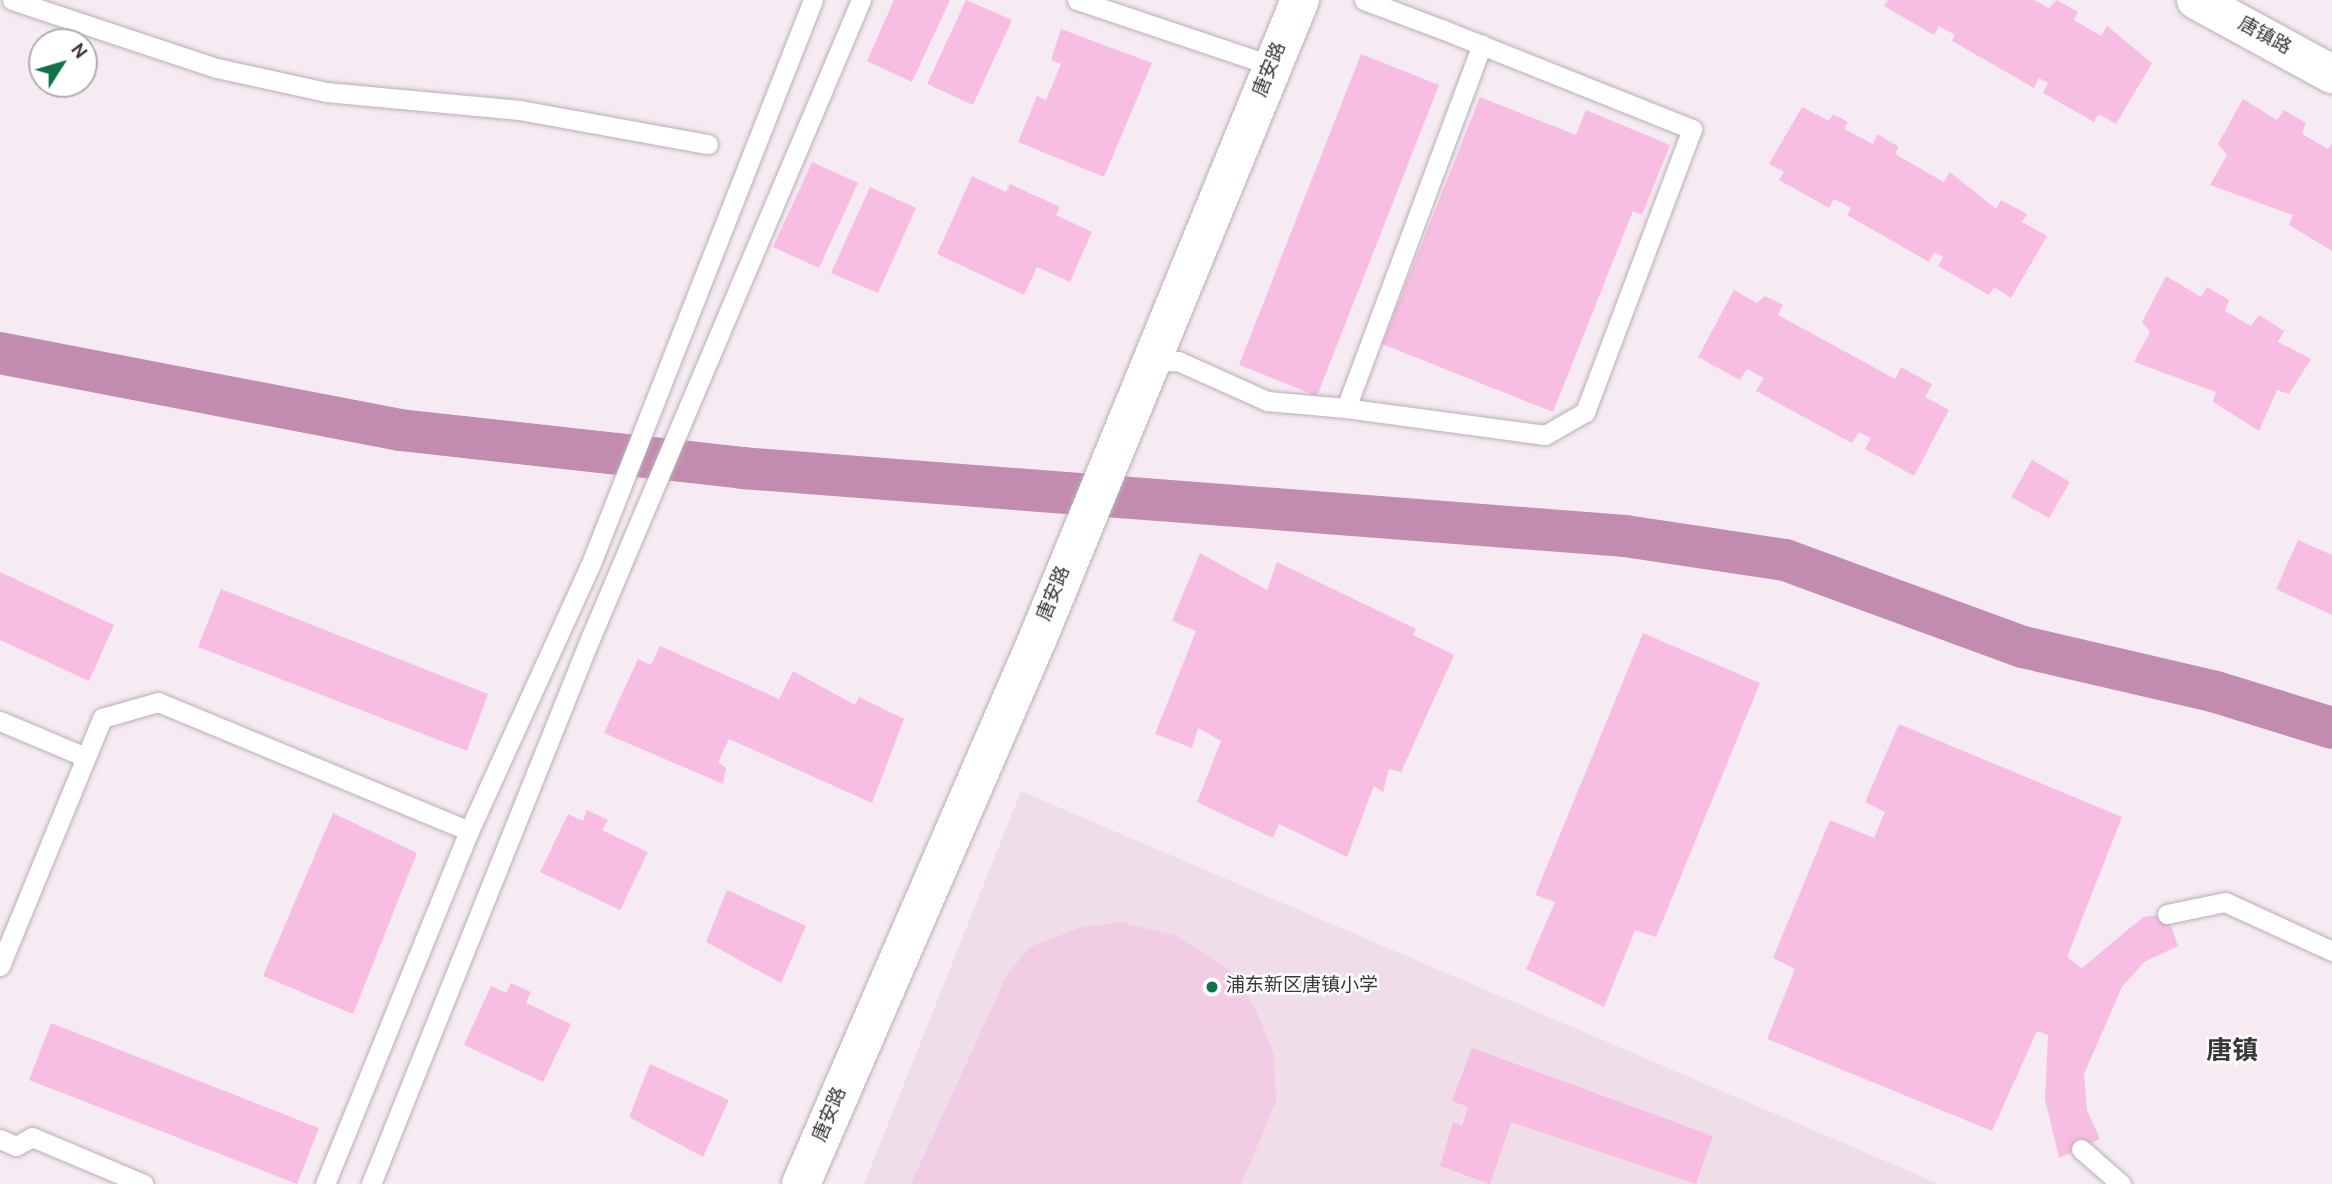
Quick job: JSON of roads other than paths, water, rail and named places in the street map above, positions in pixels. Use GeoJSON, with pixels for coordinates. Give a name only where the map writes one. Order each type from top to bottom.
{"type":"FeatureCollection","features":[{"type":"Feature","properties":{"kind":"street","name":"唐安路"},"geometry":{"type":"LineString","coordinates":[[801,1184],[1038,638],[1144,373],[1300,0]]}},
{"type":"Feature","properties":{"kind":"street","name":"唐镇路"},"geometry":{"type":"LineString","coordinates":[[2196,0],[2332,74]]}},
{"type":"Feature","properties":{"kind":"lane"},"geometry":{"type":"LineString","coordinates":[[12,0],[217,68],[326,92],[520,110],[708,144]]}},
{"type":"Feature","properties":{"kind":"lane"},"geometry":{"type":"LineString","coordinates":[[325,1184],[469,831],[590,566],[813,0]]}},
{"type":"Feature","properties":{"kind":"lane"},"geometry":{"type":"LineString","coordinates":[[371,1184],[590,639],[861,0]]}},
{"type":"Feature","properties":{"kind":"lane"},"geometry":{"type":"LineString","coordinates":[[1077,0],[1273,66]]}},
{"type":"Feature","properties":{"kind":"lane"},"geometry":{"type":"LineString","coordinates":[[1144,373],[1178,360],[1267,401],[1346,408],[1545,435],[1566,428],[1585,412],[1692,129],[1364,0]]}},
{"type":"Feature","properties":{"kind":"lane"},"geometry":{"type":"LineString","coordinates":[[1346,408],[1482,45]]}},
{"type":"Feature","properties":{"kind":"lane"},"geometry":{"type":"LineString","coordinates":[[0,966],[83,756],[102,718],[158,702],[469,831]]}},
{"type":"Feature","properties":{"kind":"lane"},"geometry":{"type":"LineString","coordinates":[[0,721],[83,756]]}},
{"type":"Feature","properties":{"kind":"lane"},"geometry":{"type":"LineString","coordinates":[[2167,914],[2225,902],[2332,951]]}},
{"type":"Feature","properties":{"kind":"lane"},"geometry":{"type":"LineString","coordinates":[[0,1139],[16,1146],[32,1137],[143,1184]]}},
{"type":"Feature","properties":{"kind":"lane"},"geometry":{"type":"LineString","coordinates":[[2081,1149],[2121,1184]]}},
{"type":"Feature","properties":{"kind":"waterway"},"geometry":{"type":"LineString","coordinates":[[0,353],[400,430],[742,468],[1625,536],[1785,560],[2023,647],[2216,692],[2332,728]]}},
{"type":"Feature","properties":{"kind":"place","name":"浦东新区唐镇小学"},"geometry":{"type":"Point","coordinates":[1212,987]}},
{"type":"Feature","properties":{"kind":"district","name":"唐镇"},"geometry":{"type":"Point","coordinates":[2232,1053]}}]}
